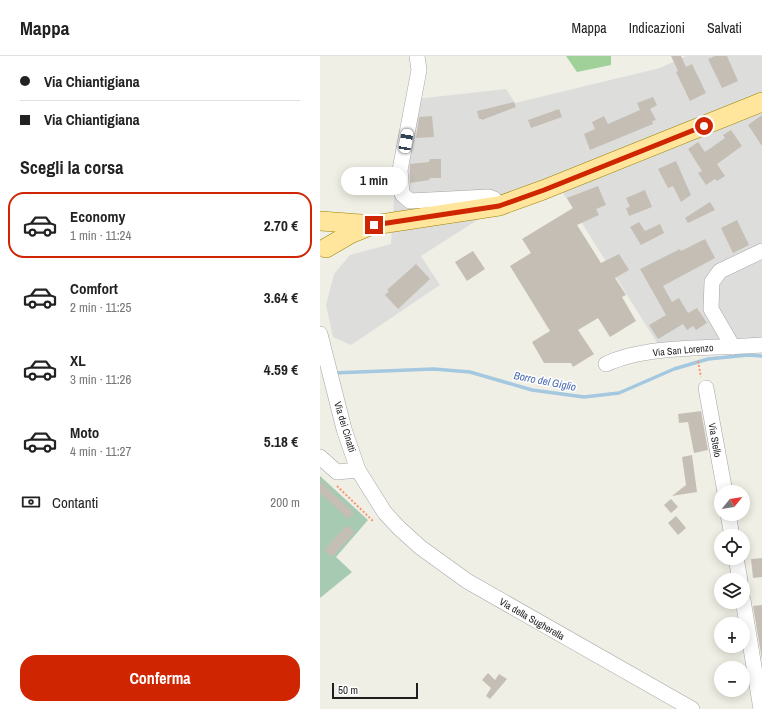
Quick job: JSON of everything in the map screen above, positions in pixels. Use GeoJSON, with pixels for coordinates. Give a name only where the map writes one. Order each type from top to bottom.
{"type":"FeatureCollection","features":[{"type":"Feature","properties":{"kind":"main road"},"geometry":{"type":"LineString","coordinates":[[323,254],[350,234],[374,225],[499,206],[544,190],[762,102]]}},
{"type":"Feature","properties":{"kind":"main road"},"geometry":{"type":"LineString","coordinates":[[323,254],[325,230],[321,220],[374,225]]}},
{"type":"Feature","properties":{"kind":"street"},"geometry":{"type":"LineString","coordinates":[[417,56],[419,70],[400,170],[402,194],[410,201],[489,197],[494,199],[499,206]]}},
{"type":"Feature","properties":{"kind":"street"},"geometry":{"type":"LineString","coordinates":[[733,347],[711,309],[712,282],[720,271],[762,251]]}},
{"type":"Feature","properties":{"kind":"street","name":"Via dei Cinatti"},"geometry":{"type":"LineString","coordinates":[[320,334],[334,392],[358,470],[385,513]]}},
{"type":"Feature","properties":{"kind":"street","name":"Via San Lorenzo"},"geometry":{"type":"LineString","coordinates":[[606,364],[622,356],[696,348],[762,345]]}},
{"type":"Feature","properties":{"kind":"street","name":"Via Stello"},"geometry":{"type":"LineString","coordinates":[[706,388],[723,485]]}},
{"type":"Feature","properties":{"kind":"street"},"geometry":{"type":"LineString","coordinates":[[320,457],[337,472],[358,470]]}},
{"type":"Feature","properties":{"kind":"street","name":"Via della Sugherella"},"geometry":{"type":"LineString","coordinates":[[385,513],[420,547],[467,581],[692,709]]}},
{"type":"Feature","properties":{"kind":"street"},"geometry":{"type":"LineString","coordinates":[[744,609],[761,709]]}},
{"type":"Feature","properties":{"kind":"path"},"geometry":{"type":"LineString","coordinates":[[696,348],[702,381],[706,388]]}},
{"type":"Feature","properties":{"kind":"shaded area"},"geometry":{"type":"Polygon","coordinates":[[[686,56],[762,56],[762,350],[666,357],[563,193],[487,214],[421,256],[440,285],[351,345],[333,337],[326,305],[334,274],[350,255],[391,244],[397,157],[407,100],[506,89],[515,103],[660,68],[686,56]]]}},
{"type":"Feature","properties":{"kind":"green space"},"geometry":{"type":"Polygon","coordinates":[[[566,56],[611,56],[611,65],[577,72],[566,56]]]}},
{"type":"Feature","properties":{"kind":"green space"},"geometry":{"type":"Polygon","coordinates":[[[320,476],[368,520],[336,557],[352,572],[320,598],[320,476]]]}},
{"type":"Feature","properties":{"kind":"building"},"geometry":{"type":"Polygon","coordinates":[[[671,56],[681,56],[686,67],[692,64],[706,93],[690,101],[676,72],[678,71],[671,56]]]}},
{"type":"Feature","properties":{"kind":"building"},"geometry":{"type":"Polygon","coordinates":[[[715,56],[727,56],[738,81],[722,88],[708,59],[715,56]]]}},
{"type":"Feature","properties":{"kind":"building"},"geometry":{"type":"Polygon","coordinates":[[[653,97],[657,105],[650,109],[656,120],[652,121],[653,124],[590,150],[584,134],[595,129],[592,122],[604,116],[608,124],[640,110],[637,103],[653,97]]]}},
{"type":"Feature","properties":{"kind":"building"},"geometry":{"type":"Polygon","coordinates":[[[514,102],[516,107],[482,120],[479,119],[477,111],[514,102]]]}},
{"type":"Feature","properties":{"kind":"building"},"geometry":{"type":"Polygon","coordinates":[[[559,109],[562,117],[531,128],[528,120],[559,109]]]}},
{"type":"Feature","properties":{"kind":"building"},"geometry":{"type":"Polygon","coordinates":[[[762,115],[762,146],[748,125],[762,115]]]}},
{"type":"Feature","properties":{"kind":"building"},"geometry":{"type":"Polygon","coordinates":[[[432,116],[434,137],[416,138],[419,117],[432,116]]]}},
{"type":"Feature","properties":{"kind":"building"},"geometry":{"type":"Polygon","coordinates":[[[731,130],[742,146],[717,164],[725,176],[717,181],[715,179],[706,185],[698,173],[702,171],[688,149],[698,142],[705,152],[725,138],[723,135],[731,130]]]}},
{"type":"Feature","properties":{"kind":"building"},"geometry":{"type":"Polygon","coordinates":[[[430,159],[441,159],[441,178],[430,178],[429,180],[410,183],[410,164],[429,162],[430,159]]]}},
{"type":"Feature","properties":{"kind":"building"},"geometry":{"type":"Polygon","coordinates":[[[676,161],[691,195],[681,202],[673,186],[668,188],[658,169],[676,161]]]}},
{"type":"Feature","properties":{"kind":"building"},"geometry":{"type":"Polygon","coordinates":[[[598,186],[606,205],[596,209],[599,215],[577,225],[601,263],[619,254],[629,270],[615,278],[626,295],[622,297],[636,321],[610,337],[598,318],[578,330],[594,354],[573,367],[571,363],[544,363],[532,342],[550,331],[510,266],[531,253],[522,239],[573,208],[567,198],[598,186]]]}},
{"type":"Feature","properties":{"kind":"building"},"geometry":{"type":"Polygon","coordinates":[[[645,190],[652,207],[629,216],[626,208],[630,207],[626,198],[645,190]]]}},
{"type":"Feature","properties":{"kind":"building"},"geometry":{"type":"Polygon","coordinates":[[[710,202],[715,210],[688,223],[685,218],[710,202]]]}},
{"type":"Feature","properties":{"kind":"building"},"geometry":{"type":"Polygon","coordinates":[[[737,220],[749,245],[733,253],[721,228],[737,220]]]}},
{"type":"Feature","properties":{"kind":"building"},"geometry":{"type":"Polygon","coordinates":[[[639,222],[645,231],[660,224],[664,233],[641,245],[630,227],[639,222]]]}},
{"type":"Feature","properties":{"kind":"building"},"geometry":{"type":"Polygon","coordinates":[[[705,239],[715,258],[663,286],[672,302],[679,298],[688,313],[697,308],[707,323],[696,330],[693,326],[687,330],[683,324],[658,339],[649,325],[666,315],[640,269],[680,249],[681,251],[705,239]]]}},
{"type":"Feature","properties":{"kind":"building"},"geometry":{"type":"Polygon","coordinates":[[[473,251],[485,269],[467,281],[455,262],[473,251]]]}},
{"type":"Feature","properties":{"kind":"building"},"geometry":{"type":"Polygon","coordinates":[[[416,264],[430,279],[398,309],[385,295],[389,291],[387,290],[416,264]]]}},
{"type":"Feature","properties":{"kind":"building"},"geometry":{"type":"Polygon","coordinates":[[[701,411],[708,450],[694,453],[688,422],[679,423],[678,414],[701,411]]]}},
{"type":"Feature","properties":{"kind":"building"},"geometry":{"type":"Polygon","coordinates":[[[692,455],[697,492],[672,496],[686,485],[682,457],[692,455]]]}},
{"type":"Feature","properties":{"kind":"building"},"geometry":{"type":"Polygon","coordinates":[[[320,481],[354,513],[348,519],[320,493],[320,481]]]}},
{"type":"Feature","properties":{"kind":"building"},"geometry":{"type":"Polygon","coordinates":[[[671,499],[678,507],[671,513],[664,505],[671,499]]]}},
{"type":"Feature","properties":{"kind":"building"},"geometry":{"type":"Polygon","coordinates":[[[676,516],[686,528],[678,535],[668,523],[676,516]]]}},
{"type":"Feature","properties":{"kind":"building"},"geometry":{"type":"Polygon","coordinates":[[[347,525],[355,532],[332,557],[324,550],[347,525]]]}},
{"type":"Feature","properties":{"kind":"building"},"geometry":{"type":"Polygon","coordinates":[[[762,558],[762,577],[753,578],[751,559],[762,558]]]}},
{"type":"Feature","properties":{"kind":"building"},"geometry":{"type":"Polygon","coordinates":[[[762,605],[762,660],[753,606],[762,605]]]}},
{"type":"Feature","properties":{"kind":"building"},"geometry":{"type":"Polygon","coordinates":[[[488,673],[495,680],[499,674],[507,679],[490,699],[486,696],[491,688],[482,680],[488,673]]]}},
{"type":"Feature","properties":{"kind":"waterway","name":"Borro del Giglio"},"geometry":{"type":"LineString","coordinates":[[333,373],[434,369],[470,372],[532,390],[584,397],[619,393],[674,369],[708,359],[748,355],[762,356]]}},
{"type":"Feature","properties":{"kind":"route"},"geometry":{"type":"LineString","coordinates":[[374,225],[499,206],[544,190],[704,126]]}}]}
